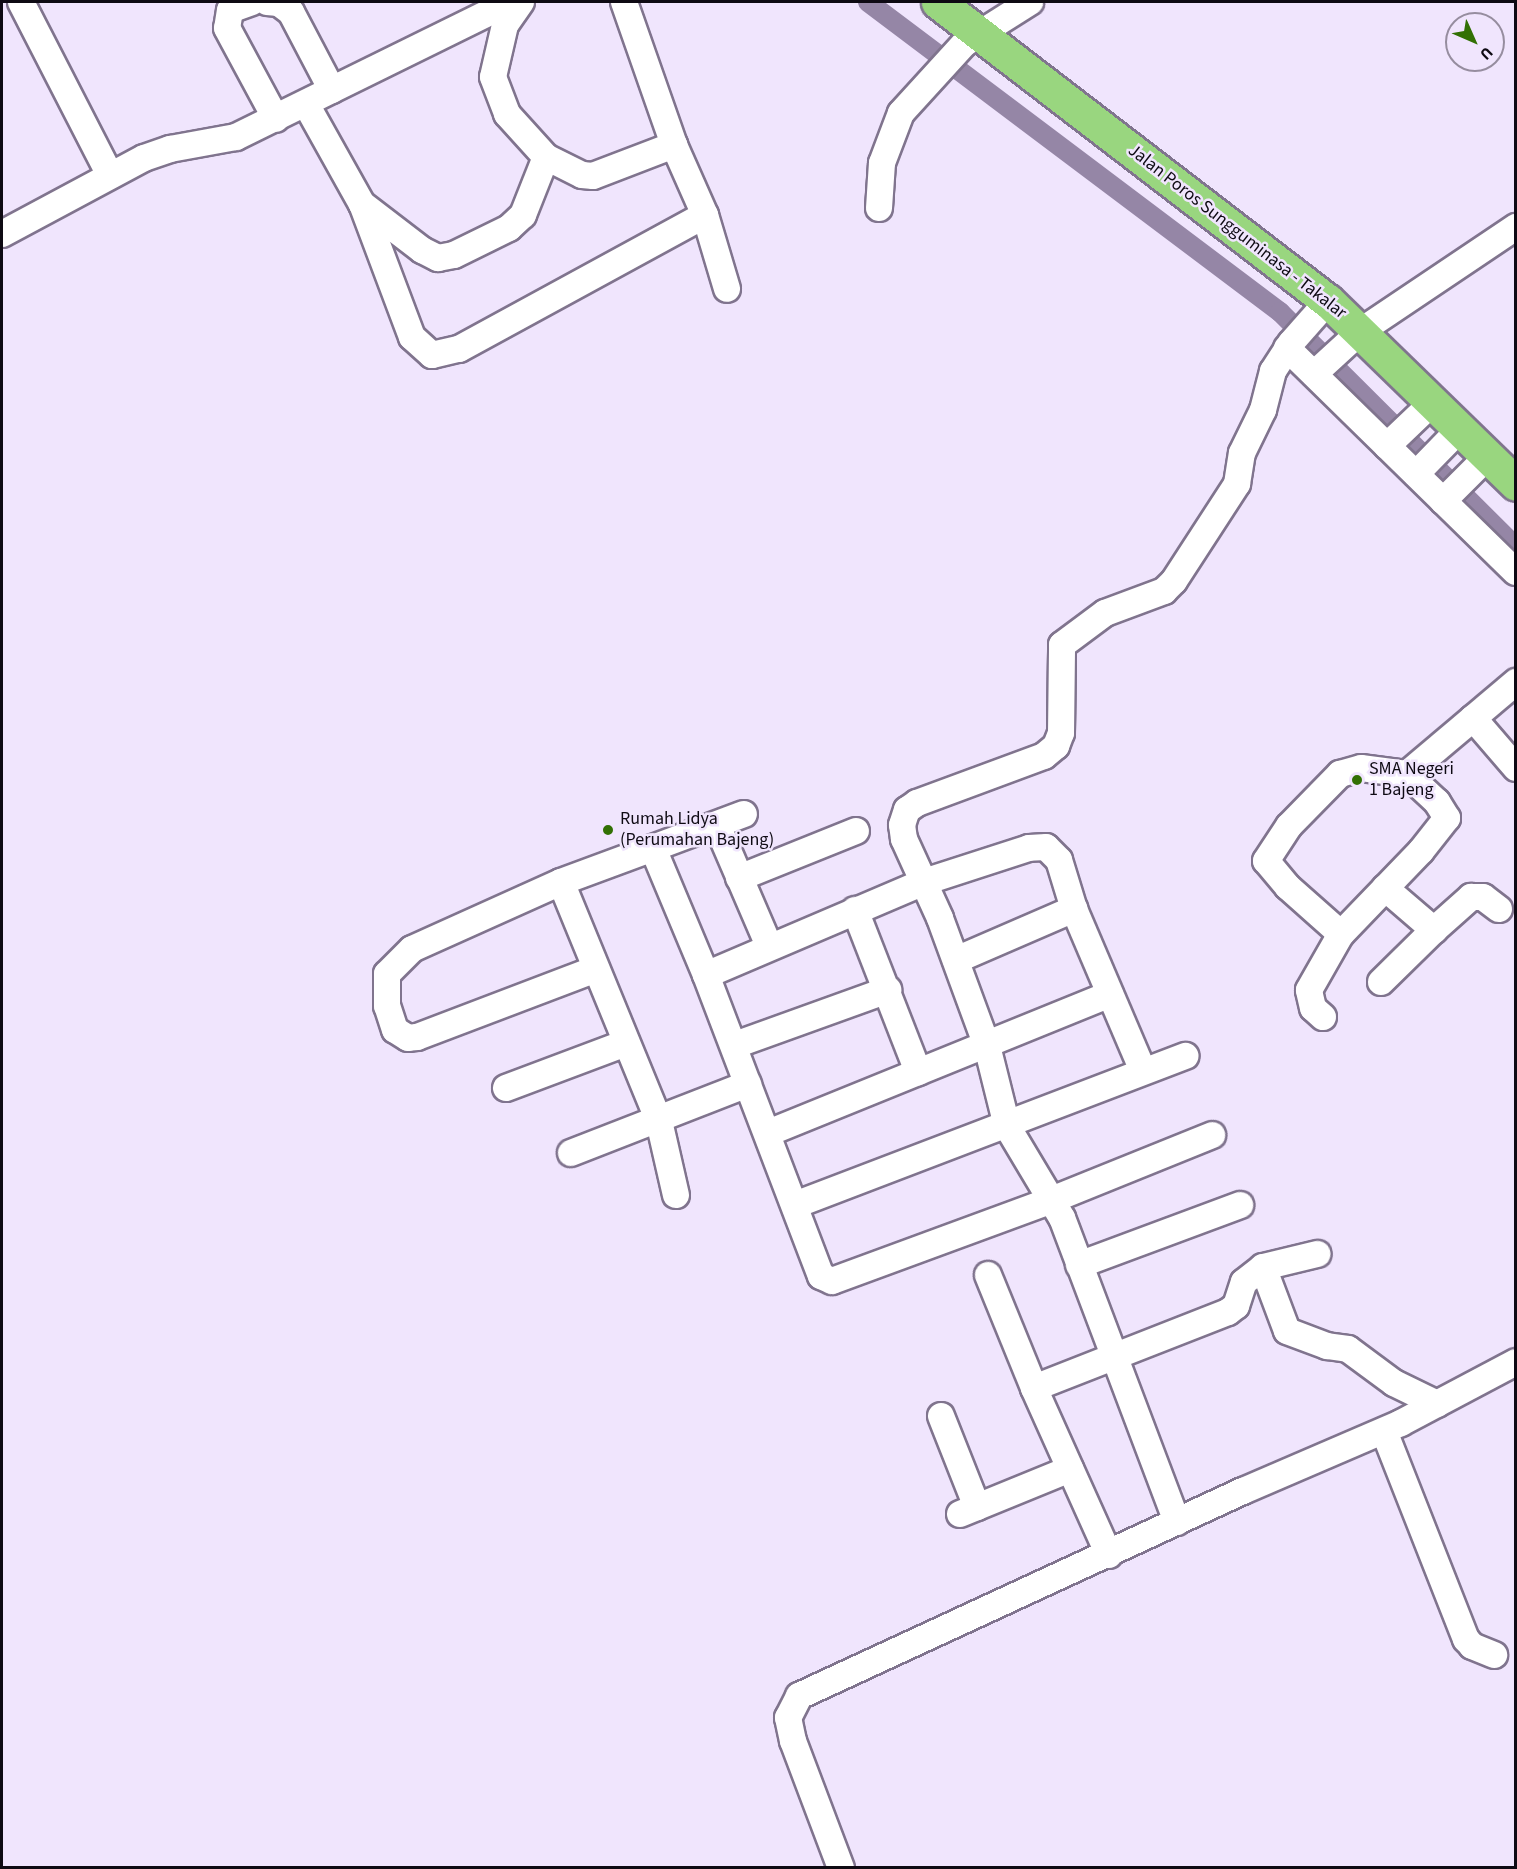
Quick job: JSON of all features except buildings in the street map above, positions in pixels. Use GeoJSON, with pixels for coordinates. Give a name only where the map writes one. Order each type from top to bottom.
{"type":"FeatureCollection","features":[{"type":"Feature","properties":{"kind":"highway","name":"Jalan Poros Sungguminasa - Takalar"},"geometry":{"type":"LineString","coordinates":[[938,2],[972,39],[1322,308],[1425,412],[1481,462],[1515,484]]}},
{"type":"Feature","properties":{"kind":"street"},"geometry":{"type":"LineString","coordinates":[[21,2],[110,175]]}},
{"type":"Feature","properties":{"kind":"street"},"geometry":{"type":"LineString","coordinates":[[252,2],[230,10],[227,28],[276,119]]}},
{"type":"Feature","properties":{"kind":"street"},"geometry":{"type":"LineString","coordinates":[[267,2],[279,3],[291,12],[332,90]]}},
{"type":"Feature","properties":{"kind":"street"},"geometry":{"type":"LineString","coordinates":[[2,234],[110,175],[170,148],[224,141],[276,119],[509,2]]}},
{"type":"Feature","properties":{"kind":"street"},"geometry":{"type":"LineString","coordinates":[[521,2],[505,25],[493,77],[507,114],[546,157],[570,171],[593,176],[674,145]]}},
{"type":"Feature","properties":{"kind":"street"},"geometry":{"type":"LineString","coordinates":[[624,2],[674,145],[705,215],[727,289]]}},
{"type":"Feature","properties":{"kind":"street"},"geometry":{"type":"LineString","coordinates":[[879,208],[887,144],[901,113],[936,72],[972,39],[1030,2]]}},
{"type":"Feature","properties":{"kind":"street"},"geometry":{"type":"LineString","coordinates":[[306,104],[362,204],[412,337],[427,351],[441,355],[705,215]]}},
{"type":"Feature","properties":{"kind":"street"},"geometry":{"type":"LineString","coordinates":[[362,204],[422,250],[438,258],[454,255],[509,228],[523,215],[546,157]]}},
{"type":"Feature","properties":{"kind":"street"},"geometry":{"type":"LineString","coordinates":[[1317,370],[1352,338],[1515,227]]}},
{"type":"Feature","properties":{"kind":"street"},"geometry":{"type":"LineString","coordinates":[[1178,1522],[1062,1218],[1049,1201],[1007,1126],[987,1046],[956,960],[904,839],[902,825],[907,810],[1052,751],[1060,733],[1062,645],[1105,613],[1164,591],[1174,581],[1237,484],[1242,453],[1263,410],[1273,371],[1289,345],[1322,308]]}},
{"type":"Feature","properties":{"kind":"street"},"geometry":{"type":"LineString","coordinates":[[1289,345],[1446,498],[1515,572]]}},
{"type":"Feature","properties":{"kind":"street"},"geometry":{"type":"LineString","coordinates":[[1389,444],[1425,412]]}},
{"type":"Feature","properties":{"kind":"street"},"geometry":{"type":"LineString","coordinates":[[1418,471],[1452,436]]}},
{"type":"Feature","properties":{"kind":"street"},"geometry":{"type":"LineString","coordinates":[[1446,498],[1481,462]]}},
{"type":"Feature","properties":{"kind":"street"},"geometry":{"type":"LineString","coordinates":[[1407,774],[1515,682]]}},
{"type":"Feature","properties":{"kind":"street"},"geometry":{"type":"LineString","coordinates":[[1473,718],[1515,768]]}},
{"type":"Feature","properties":{"kind":"street"},"geometry":{"type":"LineString","coordinates":[[1323,1017],[1313,1008],[1309,990],[1341,934],[1422,851],[1447,818],[1437,802],[1407,774],[1361,768],[1340,774],[1289,826],[1266,861],[1288,887],[1341,934]]}},
{"type":"Feature","properties":{"kind":"street"},"geometry":{"type":"LineString","coordinates":[[596,969],[490,1006],[427,1035],[408,1038],[395,1030],[391,1021],[387,974],[396,962],[421,944],[561,882],[744,814]]}},
{"type":"Feature","properties":{"kind":"street"},"geometry":{"type":"LineString","coordinates":[[717,825],[769,946]]}},
{"type":"Feature","properties":{"kind":"street"},"geometry":{"type":"LineString","coordinates":[[739,878],[855,831]]}},
{"type":"Feature","properties":{"kind":"street"},"geometry":{"type":"LineString","coordinates":[[706,975],[769,946],[924,882],[1029,848],[1046,847],[1059,860],[1074,909],[1143,1071]]}},
{"type":"Feature","properties":{"kind":"street"},"geometry":{"type":"LineString","coordinates":[[653,848],[735,1046],[818,1270],[829,1281],[1049,1201],[1212,1136]]}},
{"type":"Feature","properties":{"kind":"street"},"geometry":{"type":"LineString","coordinates":[[561,882],[659,1121],[676,1195]]}},
{"type":"Feature","properties":{"kind":"street"},"geometry":{"type":"LineString","coordinates":[[1385,888],[1434,930]]}},
{"type":"Feature","properties":{"kind":"street"},"geometry":{"type":"LineString","coordinates":[[1382,982],[1471,897],[1483,897],[1499,909]]}},
{"type":"Feature","properties":{"kind":"street"},"geometry":{"type":"LineString","coordinates":[[956,960],[1074,909]]}},
{"type":"Feature","properties":{"kind":"street"},"geometry":{"type":"LineString","coordinates":[[855,910],[918,1072]]}},
{"type":"Feature","properties":{"kind":"street"},"geometry":{"type":"LineString","coordinates":[[735,1046],[888,990]]}},
{"type":"Feature","properties":{"kind":"street"},"geometry":{"type":"LineString","coordinates":[[768,1133],[987,1046],[1110,994]]}},
{"type":"Feature","properties":{"kind":"street"},"geometry":{"type":"LineString","coordinates":[[506,1088],[626,1042]]}},
{"type":"Feature","properties":{"kind":"street"},"geometry":{"type":"LineString","coordinates":[[795,1205],[1186,1056]]}},
{"type":"Feature","properties":{"kind":"street"},"geometry":{"type":"LineString","coordinates":[[571,1153],[659,1121],[748,1084]]}},
{"type":"Feature","properties":{"kind":"street"},"geometry":{"type":"LineString","coordinates":[[1079,1265],[1240,1204]]}},
{"type":"Feature","properties":{"kind":"street"},"geometry":{"type":"LineString","coordinates":[[1034,1388],[1228,1312],[1236,1306],[1244,1282],[1263,1267],[1317,1254]]}},
{"type":"Feature","properties":{"kind":"street"},"geometry":{"type":"LineString","coordinates":[[1263,1267],[1287,1331],[1327,1346],[1348,1349],[1394,1383],[1437,1404]]}},
{"type":"Feature","properties":{"kind":"street"},"geometry":{"type":"LineString","coordinates":[[988,1275],[1034,1388],[1108,1555]]}},
{"type":"Feature","properties":{"kind":"street"},"geometry":{"type":"LineString","coordinates":[[841,1868],[793,1741],[788,1718],[793,1703],[814,1688],[1384,1431],[1515,1362]]}},
{"type":"Feature","properties":{"kind":"street"},"geometry":{"type":"LineString","coordinates":[[941,1416],[969,1511],[1070,1468]]}},
{"type":"Feature","properties":{"kind":"street"},"geometry":{"type":"LineString","coordinates":[[1384,1431],[1466,1639],[1472,1646],[1494,1655]]}},
{"type":"Feature","properties":{"kind":"waterway"},"geometry":{"type":"LineString","coordinates":[[868,2],[1280,312],[1516,547]]}},
{"type":"Feature","properties":{"kind":"place","name":"SMA Negeri 1 Bajeng"},"geometry":{"type":"Point","coordinates":[1357,780]}},
{"type":"Feature","properties":{"kind":"place","name":"Rumah Lidya (Perumahan Bajeng)"},"geometry":{"type":"Point","coordinates":[608,830]}}]}
